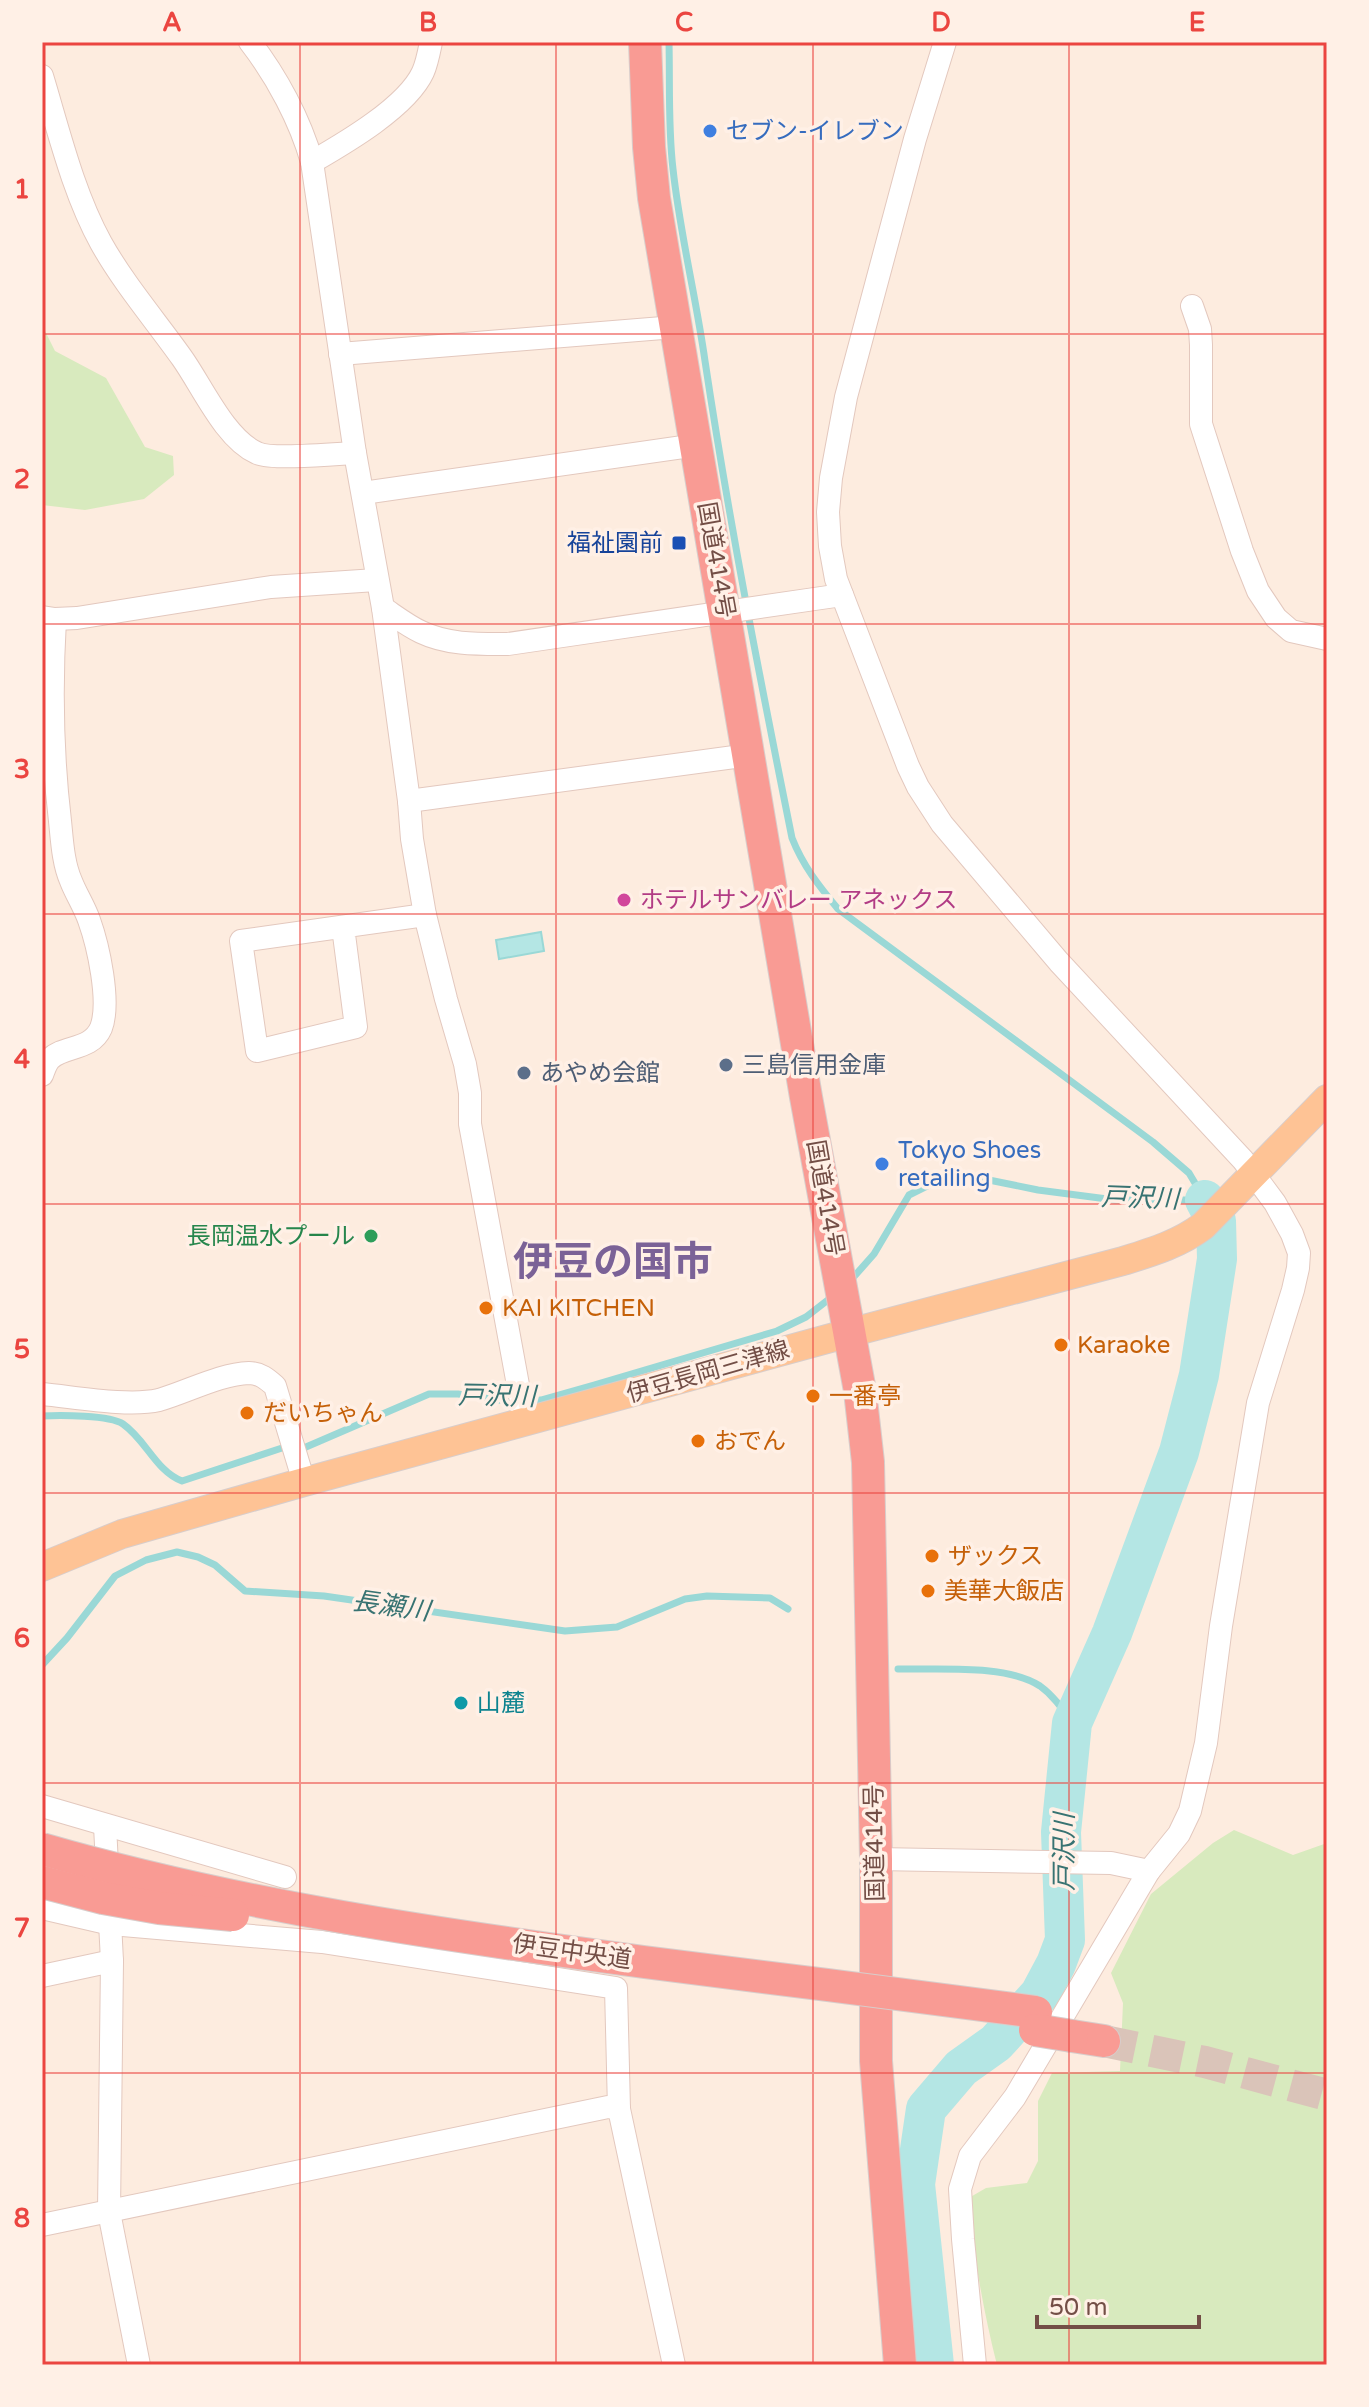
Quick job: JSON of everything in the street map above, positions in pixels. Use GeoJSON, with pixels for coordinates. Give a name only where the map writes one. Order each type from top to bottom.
{"type":"FeatureCollection","features":[{"type":"Feature","properties":{"kind":"highway","name":"国道414号"},"geometry":{"type":"LineString","coordinates":[[645,42],[654,198],[729,612],[749,755],[806,1097],[860,1391],[868,1462],[876,1859],[876,2061],[900,2365]]}},
{"type":"Feature","properties":{"kind":"highway"},"geometry":{"type":"LineString","coordinates":[[42,1828],[267,1891],[328,1915]]}},
{"type":"Feature","properties":{"kind":"highway","name":"伊豆中央道"},"geometry":{"type":"LineString","coordinates":[[42,1849],[193,1888],[328,1915],[1091,2030]]}},
{"type":"Feature","properties":{"kind":"highway","name":"伊豆中央道"},"geometry":{"type":"LineString","coordinates":[[42,1862],[181,1898],[288,1920],[544,1961],[1037,2021]]}},
{"type":"Feature","properties":{"kind":"highway"},"geometry":{"type":"LineString","coordinates":[[42,1882],[159,1908],[288,1920]]}},
{"type":"Feature","properties":{"kind":"main road","name":"伊豆長岡三津線"},"geometry":{"type":"LineString","coordinates":[[42,1567],[122,1534],[304,1482],[1166,1248],[1203,1226],[1327,1099]]}},
{"type":"Feature","properties":{"kind":"street"},"geometry":{"type":"LineString","coordinates":[[250,42],[294,115],[312,162],[355,453],[383,608],[412,839],[425,915],[465,1064],[475,1152],[525,1423]]}},
{"type":"Feature","properties":{"kind":"street"},"geometry":{"type":"LineString","coordinates":[[312,162],[350,140],[408,93],[423,73],[431,42]]}},
{"type":"Feature","properties":{"kind":"street"},"geometry":{"type":"LineString","coordinates":[[945,42],[915,139],[846,397],[828,512],[836,579],[908,766],[942,824],[1059,962],[1201,1112],[1254,1173],[1292,1234],[1299,1253],[1298,1268],[1258,1403],[1237,1524],[1206,1743],[1190,1811],[1179,1834],[1149,1871],[1015,2097],[970,2156],[960,2189],[975,2365]]}},
{"type":"Feature","properties":{"kind":"street"},"geometry":{"type":"LineString","coordinates":[[42,76],[80,196],[100,242],[123,279],[183,359],[221,420],[258,454],[355,453]]}},
{"type":"Feature","properties":{"kind":"street"},"geometry":{"type":"LineString","coordinates":[[1192,306],[1200,329],[1201,424],[1252,578],[1276,618],[1291,631],[1327,639]]}},
{"type":"Feature","properties":{"kind":"street"},"geometry":{"type":"LineString","coordinates":[[340,354],[675,327]]}},
{"type":"Feature","properties":{"kind":"street"},"geometry":{"type":"LineString","coordinates":[[363,493],[697,445]]}},
{"type":"Feature","properties":{"kind":"street"},"geometry":{"type":"LineString","coordinates":[[42,1075],[52,1057],[91,1041],[100,1029],[104,1012],[97,946],[68,872],[47,708],[49,618],[113,613],[271,587],[376,580]]}},
{"type":"Feature","properties":{"kind":"street"},"geometry":{"type":"LineString","coordinates":[[383,608],[419,632],[439,639],[508,644],[842,595]]}},
{"type":"Feature","properties":{"kind":"street"},"geometry":{"type":"LineString","coordinates":[[409,801],[749,755]]}},
{"type":"Feature","properties":{"kind":"street"},"geometry":{"type":"LineString","coordinates":[[343,927],[356,1027],[257,1051],[241,941],[425,915]]}},
{"type":"Feature","properties":{"kind":"street"},"geometry":{"type":"LineString","coordinates":[[42,1394],[134,1402],[157,1400],[235,1375],[263,1375],[275,1386],[304,1482]]}},
{"type":"Feature","properties":{"kind":"street"},"geometry":{"type":"LineString","coordinates":[[42,1806],[285,1877]]}},
{"type":"Feature","properties":{"kind":"street"},"geometry":{"type":"LineString","coordinates":[[105,1826],[112,1961],[109,2212],[139,2365]]}},
{"type":"Feature","properties":{"kind":"street"},"geometry":{"type":"LineString","coordinates":[[876,1859],[1111,1863],[1149,1871]]}},
{"type":"Feature","properties":{"kind":"street"},"geometry":{"type":"LineString","coordinates":[[42,1908],[111,1924],[322,1942],[616,1988],[619,2109],[674,2365]]}},
{"type":"Feature","properties":{"kind":"street"},"geometry":{"type":"LineString","coordinates":[[42,1976],[112,1961]]}},
{"type":"Feature","properties":{"kind":"street"},"geometry":{"type":"LineString","coordinates":[[42,2225],[608,2107],[619,2109]]}},
{"type":"Feature","properties":{"kind":"green space"},"geometry":{"type":"Polygon","coordinates":[[[42,325],[55,351],[106,378],[145,447],[173,456],[174,475],[144,499],[85,510],[42,505],[42,325]]]}},
{"type":"Feature","properties":{"kind":"green space"},"geometry":{"type":"Polygon","coordinates":[[[1234,1830],[1293,1855],[1327,1843],[1327,2365],[997,2365],[979,2282],[967,2199],[986,2188],[1027,2183],[1038,2161],[1038,2101],[1052,2073],[1120,2071],[1123,2003],[1111,1973],[1151,1894],[1213,1843],[1234,1830]]]}},
{"type":"Feature","properties":{"kind":"water"},"geometry":{"type":"Polygon","coordinates":[[[541,932],[544,951],[499,959],[496,940],[541,932]]]}},
{"type":"Feature","properties":{"kind":"waterway"},"geometry":{"type":"LineString","coordinates":[[669,42],[670,138],[680,217],[724,481],[796,848],[838,909],[1153,1142],[1189,1173],[1205,1200]]}},
{"type":"Feature","properties":{"kind":"waterway","name":"戸沢川"},"geometry":{"type":"LineString","coordinates":[[851,1280],[874,1254],[909,1195],[939,1180],[979,1178],[1038,1190],[1115,1200],[1205,1200]]}},
{"type":"Feature","properties":{"kind":"waterway","name":"戸沢川"},"geometry":{"type":"LineString","coordinates":[[934,2365],[915,2184],[926,2109],[961,2068],[996,2043],[1040,1994],[1065,1940],[1061,1832],[1072,1723],[1112,1633],[1179,1452],[1199,1375],[1217,1259],[1216,1221],[1205,1200]]}},
{"type":"Feature","properties":{"kind":"waterway","name":"戸沢川"},"geometry":{"type":"LineString","coordinates":[[42,1416],[96,1417],[117,1421],[138,1438],[165,1470],[182,1481],[282,1448],[306,1447],[429,1394],[458,1394],[512,1402],[541,1400],[594,1385],[777,1331],[806,1317],[833,1296]]}},
{"type":"Feature","properties":{"kind":"waterway","name":"長瀬川"},"geometry":{"type":"LineString","coordinates":[[42,1665],[115,1576],[146,1560],[177,1552],[215,1565],[245,1591],[324,1596],[565,1631],[617,1627],[685,1599],[707,1596],[770,1598],[788,1609]]}},
{"type":"Feature","properties":{"kind":"waterway","name":"長瀬川"},"geometry":{"type":"LineString","coordinates":[[898,1669],[1010,1674],[1040,1686],[1058,1703],[1072,1723]]}},
{"type":"Feature","properties":{"kind":"tunnel"},"geometry":{"type":"LineString","coordinates":[[1104,2041],[1205,2062],[1327,2095]]}},
{"type":"Feature","properties":{"kind":"place","name":"セブン-イレブン"},"geometry":{"type":"Point","coordinates":[710,131]}},
{"type":"Feature","properties":{"kind":"place","name":"福祉園前"},"geometry":{"type":"Point","coordinates":[679,543]}},
{"type":"Feature","properties":{"kind":"place","name":"ホテルサンバレー アネックス"},"geometry":{"type":"Point","coordinates":[624,900]}},
{"type":"Feature","properties":{"kind":"place","name":"三島信用金庫"},"geometry":{"type":"Point","coordinates":[726,1065]}},
{"type":"Feature","properties":{"kind":"place","name":"あやめ会館"},"geometry":{"type":"Point","coordinates":[524,1073]}},
{"type":"Feature","properties":{"kind":"place","name":"Tokyo Shoes retailing"},"geometry":{"type":"Point","coordinates":[882,1164]}},
{"type":"Feature","properties":{"kind":"place","name":"長岡温水プール"},"geometry":{"type":"Point","coordinates":[371,1236]}},
{"type":"Feature","properties":{"kind":"place","name":"KAI KITCHEN"},"geometry":{"type":"Point","coordinates":[486,1308]}},
{"type":"Feature","properties":{"kind":"place","name":"Karaoke"},"geometry":{"type":"Point","coordinates":[1061,1345]}},
{"type":"Feature","properties":{"kind":"place","name":"一番亭"},"geometry":{"type":"Point","coordinates":[813,1396]}},
{"type":"Feature","properties":{"kind":"place","name":"だいちゃん"},"geometry":{"type":"Point","coordinates":[247,1413]}},
{"type":"Feature","properties":{"kind":"place","name":"おでん"},"geometry":{"type":"Point","coordinates":[698,1441]}},
{"type":"Feature","properties":{"kind":"place","name":"ザックス"},"geometry":{"type":"Point","coordinates":[932,1556]}},
{"type":"Feature","properties":{"kind":"place","name":"美華大飯店"},"geometry":{"type":"Point","coordinates":[928,1591]}},
{"type":"Feature","properties":{"kind":"place","name":"山麓"},"geometry":{"type":"Point","coordinates":[461,1703]}},
{"type":"Feature","properties":{"kind":"district","name":"伊豆の国市"},"geometry":{"type":"Point","coordinates":[613,1262]}}]}
